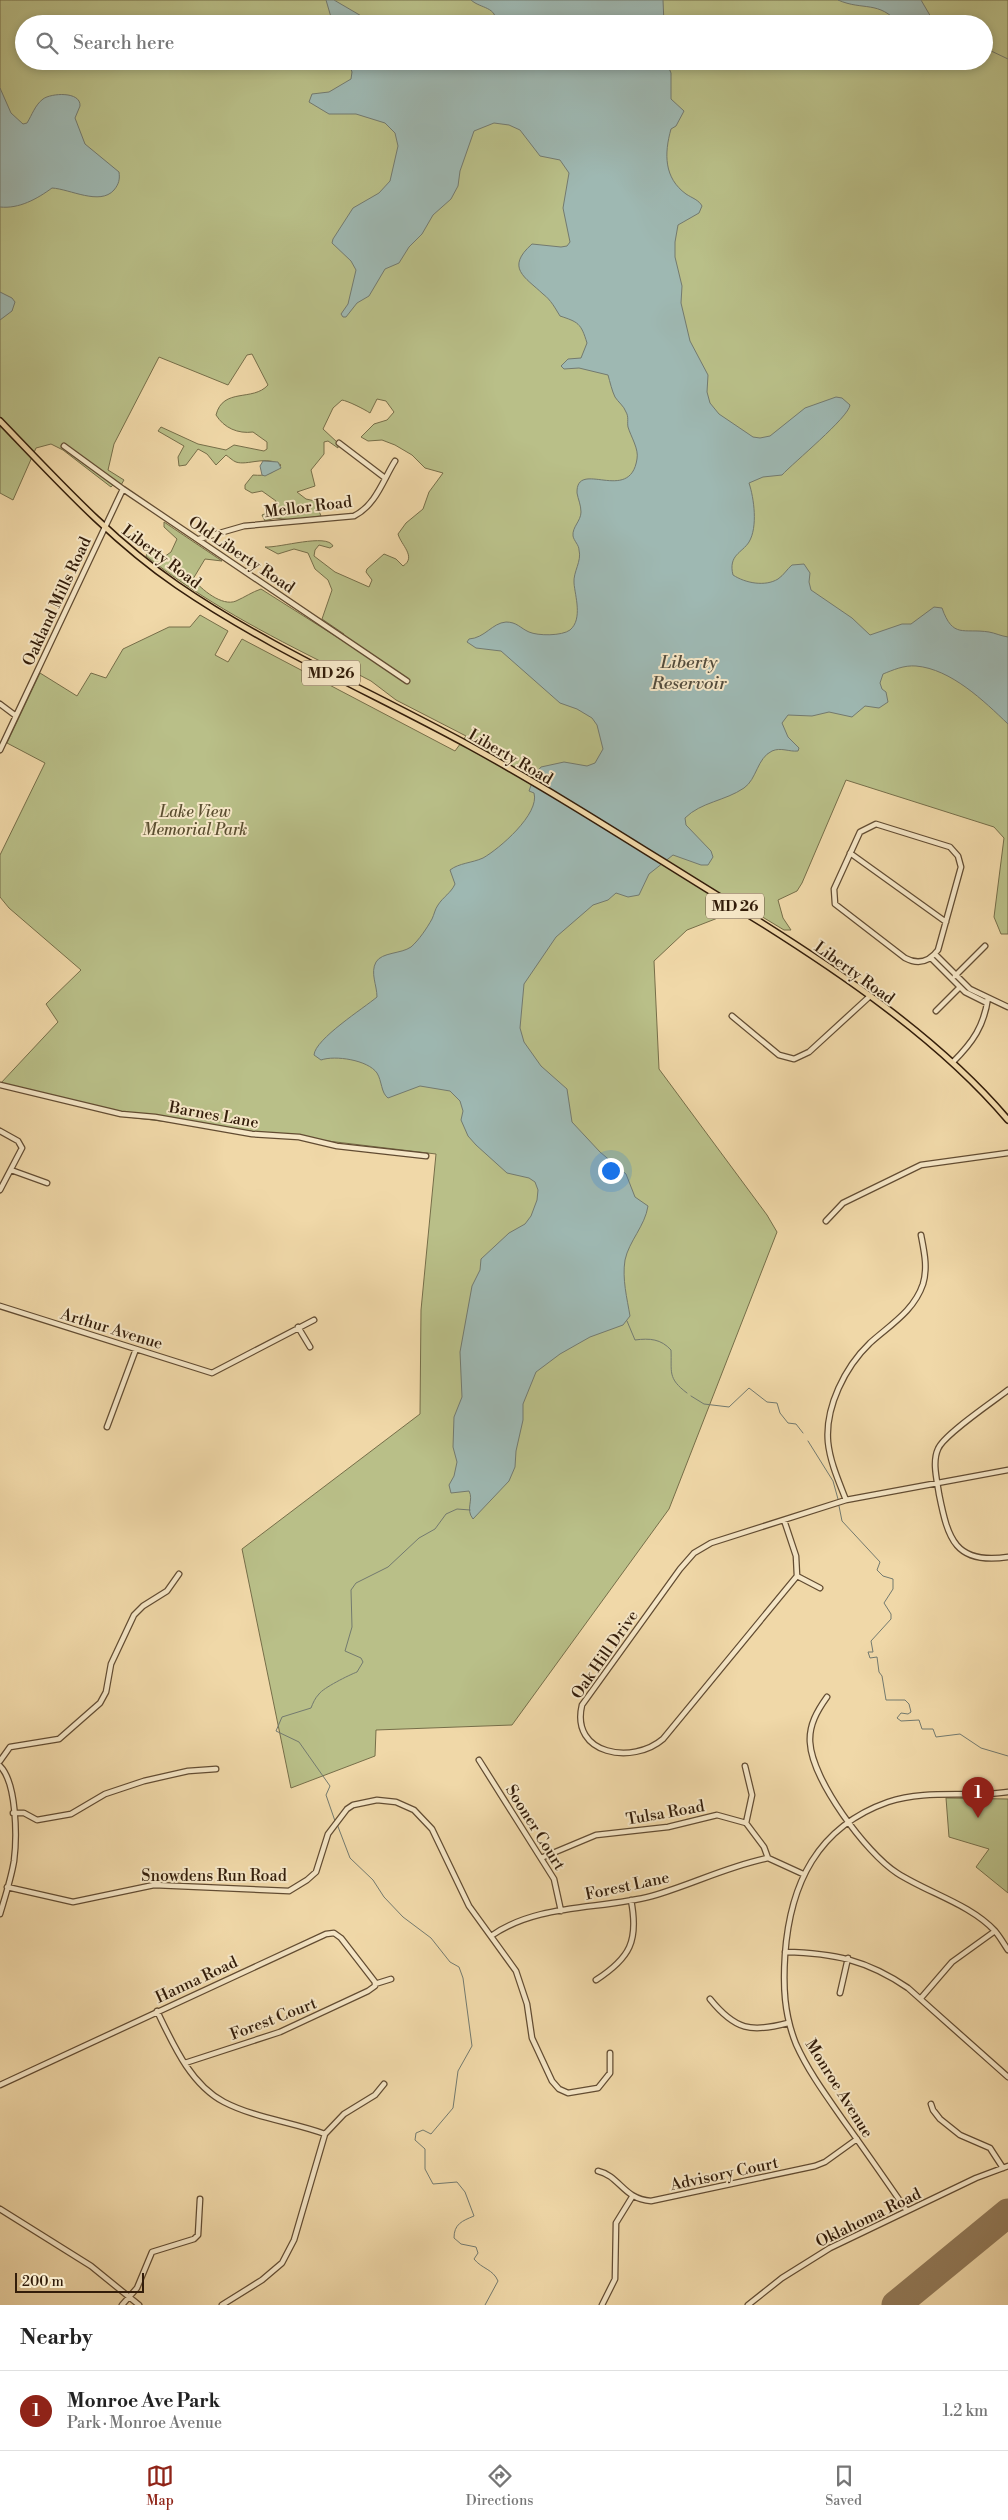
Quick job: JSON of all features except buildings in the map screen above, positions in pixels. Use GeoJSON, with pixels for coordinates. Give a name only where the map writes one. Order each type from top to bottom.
{"type":"FeatureCollection","features":[{"type":"Feature","properties":{"kind":"main road","name":"Liberty Road"},"geometry":{"type":"LineString","coordinates":[[0,421],[105,527],[163,576],[226,616],[508,768],[790,941],[869,997],[952,1062],[1008,1120]]}},
{"type":"Feature","properties":{"kind":"street"},"geometry":{"type":"LineString","coordinates":[[339,442],[385,478]]}},
{"type":"Feature","properties":{"kind":"street","name":"Old Liberty Road"},"geometry":{"type":"LineString","coordinates":[[64,446],[123,489],[407,681]]}},
{"type":"Feature","properties":{"kind":"street","name":"Mellor Road"},"geometry":{"type":"LineString","coordinates":[[199,539],[244,526],[354,516],[365,509],[374,498],[395,461]]}},
{"type":"Feature","properties":{"kind":"street","name":"Oakland Mills Road"},"geometry":{"type":"LineString","coordinates":[[0,750],[123,489]]}},
{"type":"Feature","properties":{"kind":"street"},"geometry":{"type":"LineString","coordinates":[[0,704],[16,716]]}},
{"type":"Feature","properties":{"kind":"street"},"geometry":{"type":"LineString","coordinates":[[876,824],[950,847],[958,856],[961,867],[946,922],[935,954],[931,958],[917,962],[905,958],[838,908],[834,900],[834,889],[850,853],[860,832],[876,824]]}},
{"type":"Feature","properties":{"kind":"street"},"geometry":{"type":"LineString","coordinates":[[850,853],[946,922]]}},
{"type":"Feature","properties":{"kind":"street"},"geometry":{"type":"LineString","coordinates":[[954,977],[985,946]]}},
{"type":"Feature","properties":{"kind":"street"},"geometry":{"type":"LineString","coordinates":[[935,954],[960,987],[972,997],[1008,1007]]}},
{"type":"Feature","properties":{"kind":"street"},"geometry":{"type":"LineString","coordinates":[[931,958],[954,977],[988,1000]]}},
{"type":"Feature","properties":{"kind":"street"},"geometry":{"type":"LineString","coordinates":[[936,1011],[960,987],[966,985]]}},
{"type":"Feature","properties":{"kind":"street"},"geometry":{"type":"LineString","coordinates":[[732,1016],[779,1055],[794,1059],[809,1052],[869,997]]}},
{"type":"Feature","properties":{"kind":"street"},"geometry":{"type":"LineString","coordinates":[[952,1062],[976,1037],[983,1024],[988,1000]]}},
{"type":"Feature","properties":{"kind":"street","name":"Barnes Lane"},"geometry":{"type":"LineString","coordinates":[[0,1086],[121,1114],[155,1116],[252,1134],[299,1137],[337,1146],[426,1156]]}},
{"type":"Feature","properties":{"kind":"street"},"geometry":{"type":"LineString","coordinates":[[0,1131],[16,1139],[22,1146],[0,1190]]}},
{"type":"Feature","properties":{"kind":"street"},"geometry":{"type":"LineString","coordinates":[[826,1221],[843,1203],[921,1165],[1008,1153]]}},
{"type":"Feature","properties":{"kind":"street"},"geometry":{"type":"LineString","coordinates":[[11,1170],[47,1183]]}},
{"type":"Feature","properties":{"kind":"street"},"geometry":{"type":"LineString","coordinates":[[846,1500],[828,1443],[830,1413],[855,1360],[908,1310],[917,1297],[923,1282],[925,1267],[920,1235]]}},
{"type":"Feature","properties":{"kind":"street","name":"Arthur Avenue"},"geometry":{"type":"LineString","coordinates":[[0,1306],[212,1372],[298,1327]]}},
{"type":"Feature","properties":{"kind":"street"},"geometry":{"type":"LineString","coordinates":[[310,1347],[298,1327],[314,1320]]}},
{"type":"Feature","properties":{"kind":"street"},"geometry":{"type":"LineString","coordinates":[[107,1427],[136,1349]]}},
{"type":"Feature","properties":{"kind":"street"},"geometry":{"type":"LineString","coordinates":[[1008,1390],[940,1444],[935,1462],[937,1483],[947,1531],[959,1549],[966,1554],[980,1559],[1008,1558]]}},
{"type":"Feature","properties":{"kind":"street","name":"Oak Hill Drive"},"geometry":{"type":"LineString","coordinates":[[797,1576],[654,1746],[620,1752],[602,1750],[589,1741],[580,1719],[582,1705],[688,1558],[711,1543],[846,1500],[1008,1470]]}},
{"type":"Feature","properties":{"kind":"street"},"geometry":{"type":"LineString","coordinates":[[784,1520],[796,1556],[797,1576],[820,1588]]}},
{"type":"Feature","properties":{"kind":"street"},"geometry":{"type":"LineString","coordinates":[[0,1761],[10,1747],[59,1739],[100,1704],[106,1692],[111,1664],[134,1614],[167,1591],[179,1574]]}},
{"type":"Feature","properties":{"kind":"street"},"geometry":{"type":"LineString","coordinates":[[827,1697],[814,1718],[810,1742],[813,1758],[821,1777],[863,1842],[881,1861],[896,1873],[974,1914],[995,1931],[1008,1950]]}},
{"type":"Feature","properties":{"kind":"street","name":"Sooner Court"},"geometry":{"type":"LineString","coordinates":[[479,1760],[556,1885],[561,1911]]}},
{"type":"Feature","properties":{"kind":"street"},"geometry":{"type":"LineString","coordinates":[[0,1766],[10,1782],[14,1853],[0,1914]]}},
{"type":"Feature","properties":{"kind":"street"},"geometry":{"type":"LineString","coordinates":[[746,1766],[752,1795],[746,1823],[764,1847],[768,1858],[803,1874]]}},
{"type":"Feature","properties":{"kind":"street"},"geometry":{"type":"LineString","coordinates":[[13,1813],[24,1813],[37,1820],[71,1814],[100,1796],[136,1784],[188,1771],[216,1769]]}},
{"type":"Feature","properties":{"kind":"street","name":"Monroe Avenue"},"geometry":{"type":"LineString","coordinates":[[907,2211],[813,2075],[799,2050],[788,2023],[784,1989],[785,1952],[791,1906],[803,1874],[819,1849],[849,1821],[886,1803],[907,1796],[1008,1792]]}},
{"type":"Feature","properties":{"kind":"street","name":"Snowdens Run Road"},"geometry":{"type":"LineString","coordinates":[[7,1887],[73,1902],[154,1885],[288,1890],[307,1880],[316,1872],[331,1828],[353,1805],[377,1800],[396,1802],[414,1810],[432,1829],[462,1893],[520,1978],[527,2004],[532,2038],[552,2082],[559,2089],[568,2093],[598,2088],[606,2082],[610,2073],[610,2053]]}},
{"type":"Feature","properties":{"kind":"street","name":"Tulsa Road"},"geometry":{"type":"LineString","coordinates":[[541,1858],[596,1835],[668,1827],[717,1815],[746,1823]]}},
{"type":"Feature","properties":{"kind":"street","name":"Forest Lane"},"geometry":{"type":"LineString","coordinates":[[491,1936],[510,1924],[529,1916],[631,1900],[675,1888],[748,1862],[768,1858]]}},
{"type":"Feature","properties":{"kind":"street"},"geometry":{"type":"LineString","coordinates":[[596,1980],[614,1968],[629,1948],[635,1924],[631,1900]]}},
{"type":"Feature","properties":{"kind":"street"},"geometry":{"type":"LineString","coordinates":[[920,1998],[952,1962],[995,1931]]}},
{"type":"Feature","properties":{"kind":"street","name":"Hanna Road"},"geometry":{"type":"LineString","coordinates":[[0,2085],[330,1932],[337,1934],[353,1951],[371,1974],[376,1984]]}},
{"type":"Feature","properties":{"kind":"street"},"geometry":{"type":"LineString","coordinates":[[785,1952],[814,1952],[848,1958],[891,1976],[920,1998],[1008,2077]]}},
{"type":"Feature","properties":{"kind":"street"},"geometry":{"type":"LineString","coordinates":[[840,1993],[848,1958]]}},
{"type":"Feature","properties":{"kind":"street"},"geometry":{"type":"LineString","coordinates":[[376,1984],[391,1979]]}},
{"type":"Feature","properties":{"kind":"street","name":"Forest Court"},"geometry":{"type":"LineString","coordinates":[[185,2063],[280,2032],[368,1991],[376,1984]]}},
{"type":"Feature","properties":{"kind":"street"},"geometry":{"type":"LineString","coordinates":[[710,1999],[730,2020],[747,2029],[766,2028],[788,2023]]}},
{"type":"Feature","properties":{"kind":"street"},"geometry":{"type":"LineString","coordinates":[[157,2011],[185,2063],[199,2082],[224,2102],[257,2114],[326,2134]]}},
{"type":"Feature","properties":{"kind":"street"},"geometry":{"type":"LineString","coordinates":[[222,2305],[266,2277],[286,2257],[294,2240],[326,2134],[344,2114],[375,2095],[384,2084]]}},
{"type":"Feature","properties":{"kind":"street"},"geometry":{"type":"LineString","coordinates":[[931,2104],[940,2119],[960,2135],[990,2148],[1006,2167]]}},
{"type":"Feature","properties":{"kind":"street","name":"Advisory Court"},"geometry":{"type":"LineString","coordinates":[[632,2197],[651,2201],[807,2168],[825,2162],[856,2139]]}},
{"type":"Feature","properties":{"kind":"street","name":"Oklahoma Road"},"geometry":{"type":"LineString","coordinates":[[748,2305],[816,2257],[976,2178],[1006,2167]]}},
{"type":"Feature","properties":{"kind":"street"},"geometry":{"type":"LineString","coordinates":[[598,2171],[608,2176],[632,2197],[616,2223],[615,2279],[602,2305]]}},
{"type":"Feature","properties":{"kind":"street"},"geometry":{"type":"LineString","coordinates":[[122,2305],[133,2295],[141,2281],[152,2252],[194,2239],[198,2235],[200,2199]]}},
{"type":"Feature","properties":{"kind":"street"},"geometry":{"type":"LineString","coordinates":[[0,2209],[85,2261],[139,2305]]}},
{"type":"Feature","properties":{"kind":"green space","name":"Lake View Memorial Park"},"geometry":{"type":"Polygon","coordinates":[[[0,0],[1008,0],[1008,934],[1001,934],[994,917],[1004,838],[994,827],[846,780],[802,883],[797,891],[778,900],[783,918],[791,930],[784,930],[746,907],[687,930],[654,961],[659,1069],[767,1215],[777,1232],[669,1509],[512,1725],[376,1730],[375,1756],[291,1788],[242,1549],[420,1414],[421,1310],[436,1154],[119,1116],[0,1084],[58,1022],[46,1004],[81,970],[9,908],[0,897],[0,855],[45,763],[7,743],[40,673],[77,696],[91,673],[106,678],[123,649],[169,627],[190,627],[200,615],[228,631],[215,655],[228,662],[242,639],[455,751],[466,736],[396,700],[371,681],[344,667],[330,666],[259,629],[190,588],[146,556],[150,547],[164,557],[171,552],[177,539],[164,527],[164,522],[222,561],[205,559],[193,579],[212,596],[225,602],[230,602],[261,589],[340,639],[344,634],[322,619],[332,590],[328,580],[315,569],[308,553],[294,549],[278,554],[265,547],[313,541],[329,542],[333,546],[330,548],[319,545],[315,550],[314,556],[335,572],[369,587],[372,580],[366,572],[367,569],[384,554],[396,559],[403,566],[409,559],[398,534],[406,523],[423,509],[429,492],[443,473],[425,468],[412,455],[395,445],[382,440],[368,441],[361,437],[374,424],[387,420],[394,412],[386,401],[377,399],[370,413],[342,400],[333,408],[323,429],[338,443],[338,448],[328,441],[324,442],[324,454],[311,470],[315,486],[297,492],[306,499],[315,501],[321,516],[292,520],[275,518],[265,521],[262,515],[274,510],[276,501],[262,491],[252,493],[245,489],[245,485],[253,475],[268,474],[281,465],[269,461],[240,463],[226,455],[216,465],[207,454],[198,449],[186,465],[179,466],[178,457],[184,446],[158,431],[161,427],[198,444],[226,450],[234,445],[264,451],[267,449],[267,442],[253,432],[242,432],[227,427],[216,415],[220,406],[225,401],[255,393],[268,385],[252,354],[247,355],[228,385],[159,357],[114,444],[108,470],[124,480],[121,485],[99,469],[96,472],[113,485],[111,487],[63,450],[51,444],[36,448],[13,500],[0,493],[0,0]]]}},
{"type":"Feature","properties":{"kind":"green space"},"geometry":{"type":"Polygon","coordinates":[[[946,1798],[1008,1799],[1008,1893],[976,1867],[989,1849],[949,1837],[946,1798]]]}},
{"type":"Feature","properties":{"kind":"water"},"geometry":{"type":"Polygon","coordinates":[[[326,0],[334,0],[360,15],[330,15],[326,0]]]}},
{"type":"Feature","properties":{"kind":"water"},"geometry":{"type":"Polygon","coordinates":[[[471,0],[663,0],[664,15],[494,15],[488,9],[471,0]]]}},
{"type":"Feature","properties":{"kind":"water"},"geometry":{"type":"Polygon","coordinates":[[[838,0],[921,0],[930,15],[889,15],[878,9],[838,0]]]}},
{"type":"Feature","properties":{"kind":"water","name":"Liberty Reservoir"},"geometry":{"type":"Polygon","coordinates":[[[351,70],[670,70],[671,99],[684,111],[676,126],[671,129],[667,147],[668,165],[673,181],[702,206],[699,213],[678,225],[675,257],[682,286],[681,303],[690,341],[708,375],[707,392],[710,403],[719,414],[753,437],[760,438],[770,436],[805,408],[836,397],[842,398],[850,405],[831,429],[782,475],[763,477],[749,483],[754,504],[754,529],[749,542],[736,555],[732,563],[733,575],[749,582],[767,583],[778,579],[792,565],[804,564],[810,573],[809,582],[811,590],[852,618],[870,635],[902,624],[911,624],[934,607],[942,608],[946,618],[955,628],[966,631],[989,632],[1008,637],[1008,724],[978,696],[954,680],[929,668],[916,666],[903,667],[883,674],[880,683],[882,689],[886,692],[888,702],[879,708],[865,706],[852,717],[829,712],[812,716],[788,715],[782,723],[788,737],[799,748],[798,751],[779,749],[772,751],[763,758],[752,779],[744,788],[698,808],[685,818],[686,825],[711,851],[713,857],[708,865],[701,865],[673,855],[649,874],[639,895],[628,897],[616,893],[608,900],[593,905],[556,937],[524,984],[520,1028],[524,1042],[541,1066],[567,1089],[572,1122],[600,1152],[626,1174],[635,1197],[648,1206],[644,1220],[625,1260],[624,1281],[630,1316],[623,1325],[590,1337],[560,1354],[536,1372],[523,1404],[523,1420],[516,1451],[515,1467],[509,1481],[473,1519],[470,1512],[471,1498],[469,1491],[451,1493],[449,1485],[454,1476],[457,1462],[453,1447],[454,1417],[462,1397],[460,1352],[472,1286],[480,1270],[481,1259],[509,1233],[525,1224],[531,1216],[537,1200],[538,1190],[535,1182],[529,1178],[507,1173],[468,1136],[461,1120],[463,1111],[460,1101],[450,1091],[420,1086],[388,1098],[384,1093],[377,1073],[373,1069],[351,1060],[334,1058],[321,1060],[314,1055],[316,1048],[322,1041],[377,997],[374,975],[376,962],[383,956],[411,947],[420,937],[432,919],[436,908],[455,884],[450,870],[483,858],[508,839],[525,820],[531,811],[534,801],[534,793],[529,791],[535,774],[541,767],[564,762],[587,766],[595,763],[603,749],[597,725],[592,718],[577,709],[560,703],[501,651],[476,648],[467,642],[469,639],[480,636],[497,625],[506,622],[513,623],[529,632],[538,634],[550,635],[570,630],[574,625],[577,614],[574,579],[580,554],[573,536],[581,512],[577,493],[579,483],[585,479],[615,481],[625,479],[632,472],[637,455],[628,427],[627,414],[615,397],[608,375],[579,368],[564,369],[561,366],[568,359],[581,358],[587,343],[581,327],[575,322],[560,316],[553,304],[521,272],[520,260],[524,252],[532,244],[561,247],[567,246],[570,242],[563,208],[569,173],[560,160],[540,156],[520,130],[509,125],[494,123],[474,131],[460,171],[458,186],[451,199],[433,215],[422,234],[409,247],[399,263],[385,269],[369,296],[357,303],[346,317],[343,317],[341,314],[348,304],[356,270],[351,261],[332,243],[333,239],[353,208],[379,193],[390,181],[398,146],[395,133],[385,123],[356,114],[329,114],[309,102],[312,94],[329,92],[351,79],[351,70]]]}},
{"type":"Feature","properties":{"kind":"water"},"geometry":{"type":"Polygon","coordinates":[[[0,88],[11,113],[23,124],[27,123],[38,104],[47,97],[65,95],[76,98],[80,106],[75,118],[85,144],[119,172],[119,181],[114,190],[108,195],[93,197],[52,188],[21,205],[0,207],[0,88]]]}},
{"type":"Feature","properties":{"kind":"water"},"geometry":{"type":"Polygon","coordinates":[[[0,292],[12,298],[15,302],[12,311],[0,320],[0,292]]]}},
{"type":"Feature","properties":{"kind":"water"},"geometry":{"type":"Polygon","coordinates":[[[263,461],[278,462],[281,468],[265,476],[262,475],[260,466],[263,461]]]}},
{"type":"Feature","properties":{"kind":"waterway"},"geometry":{"type":"LineString","coordinates":[[993,52],[1008,59]]}},
{"type":"Feature","properties":{"kind":"waterway"},"geometry":{"type":"LineString","coordinates":[[627,1321],[635,1340],[655,1340],[671,1350],[673,1379],[687,1393]]}},
{"type":"Feature","properties":{"kind":"waterway"},"geometry":{"type":"LineString","coordinates":[[691,1396],[704,1404],[729,1407],[749,1388],[767,1402],[777,1403],[780,1413],[788,1423],[796,1424],[803,1433]]}},
{"type":"Feature","properties":{"kind":"waterway"},"geometry":{"type":"LineString","coordinates":[[808,1441],[833,1481],[838,1499]]}},
{"type":"Feature","properties":{"kind":"waterway"},"geometry":{"type":"LineString","coordinates":[[839,1506],[842,1521],[880,1562],[877,1570],[883,1576],[893,1579],[893,1589],[884,1603],[891,1614],[891,1619],[871,1641],[873,1652],[868,1652],[870,1658],[877,1657],[886,1700],[905,1700],[909,1704],[911,1712],[908,1714],[901,1713],[897,1718],[901,1721],[919,1720],[922,1729],[933,1729],[936,1737],[960,1734],[981,1748],[1008,1756]]}},
{"type":"Feature","properties":{"kind":"waterway"},"geometry":{"type":"LineString","coordinates":[[335,1821],[326,1795],[330,1786],[299,1742],[276,1731],[282,1717],[311,1708],[321,1691],[357,1672],[363,1662],[361,1658],[345,1651],[352,1627],[351,1590],[356,1583],[388,1567],[419,1538],[435,1529],[446,1514],[457,1509],[470,1510]]}},
{"type":"Feature","properties":{"kind":"waterway"},"geometry":{"type":"LineString","coordinates":[[337,1824],[350,1858],[373,1880],[384,1897],[403,1917],[431,1938],[450,1962],[459,1967],[463,1978],[472,2046],[458,2071],[453,2108],[431,2134],[423,2130],[416,2133],[415,2140],[425,2149],[425,2169],[433,2184],[457,2182],[465,2192],[474,2216],[457,2226],[454,2238],[461,2244],[476,2247],[478,2253],[474,2259],[493,2274],[498,2281],[485,2305]]}},
{"type":"Feature","properties":{"kind":"runway"},"geometry":{"type":"LineString","coordinates":[[896,2305],[1008,2213]]}},
{"type":"Feature","properties":{"kind":"place","name":"Monroe Ave Park"},"geometry":{"type":"Point","coordinates":[978,1818]}}]}
